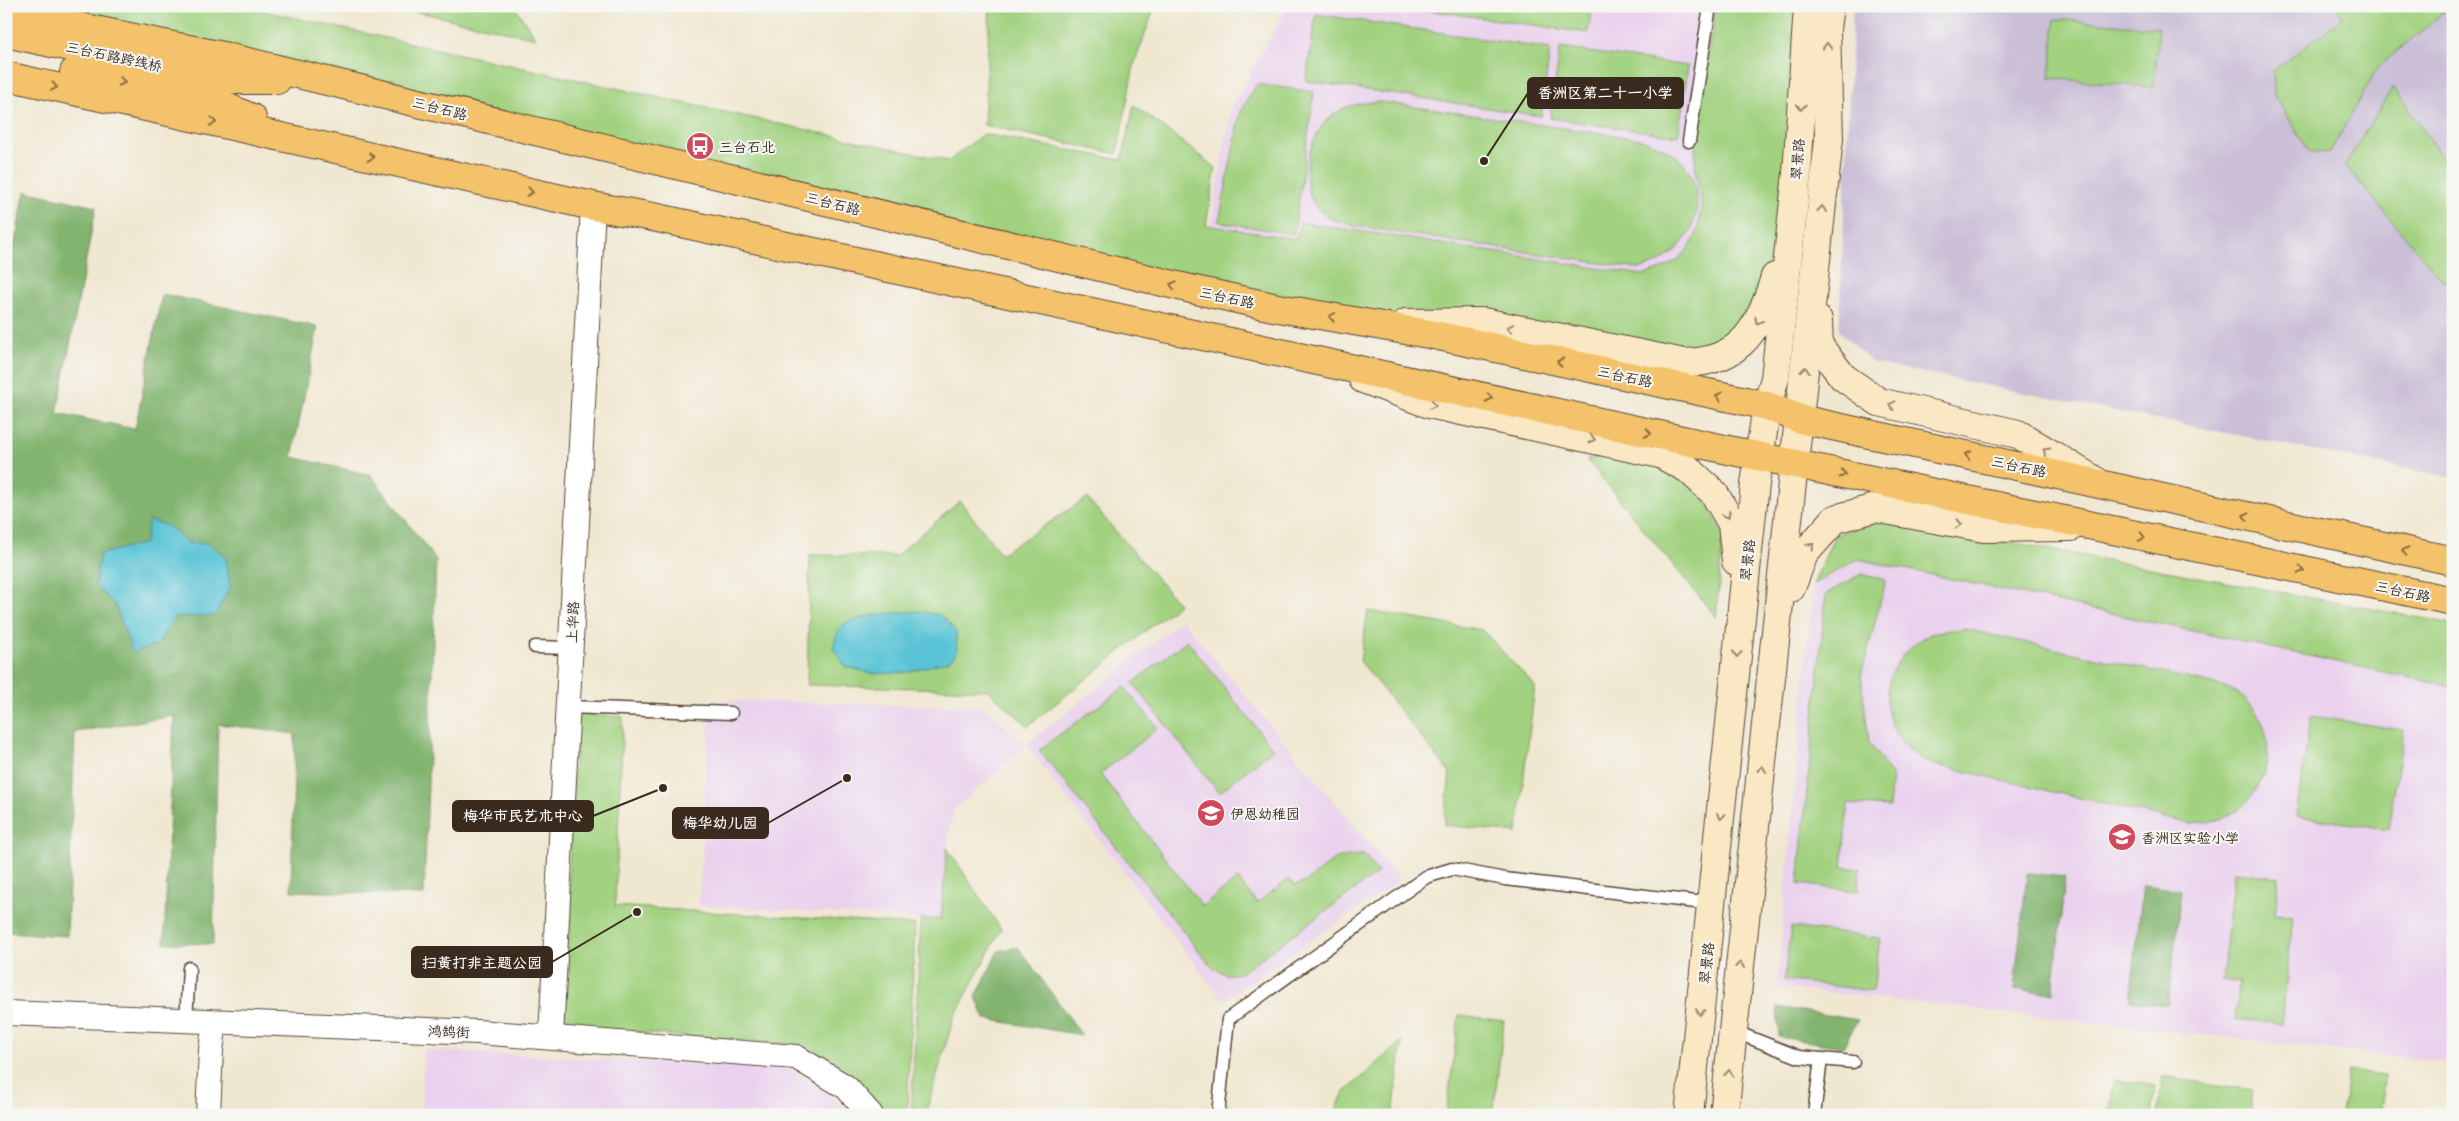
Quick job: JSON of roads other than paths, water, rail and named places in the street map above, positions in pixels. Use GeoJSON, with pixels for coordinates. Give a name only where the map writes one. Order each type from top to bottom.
{"type":"FeatureCollection","features":[{"type":"Feature","properties":{"kind":"main road","name":"翠景路"},"geometry":{"type":"LineString","coordinates":[[1689,1115],[1759,457],[1766,406],[1775,378],[1797,173],[1808,6]]}},
{"type":"Feature","properties":{"kind":"main road"},"geometry":{"type":"LineString","coordinates":[[1724,1115],[1796,464],[1829,139],[1826,29],[1829,6]]}},
{"type":"Feature","properties":{"kind":"main road","name":"三台石路"},"geometry":{"type":"LineString","coordinates":[[6,12],[223,56],[1191,289],[1273,307],[1434,335],[1766,406],[1800,419],[2453,561]]}},
{"type":"Feature","properties":{"kind":"main road","name":"三台石路跨线桥"},"geometry":{"type":"LineString","coordinates":[[6,33],[218,91]]}},
{"type":"Feature","properties":{"kind":"main road","name":"三台石路跨线桥"},"geometry":{"type":"LineString","coordinates":[[6,57],[218,91]]}},
{"type":"Feature","properties":{"kind":"main road","name":"三台石路"},"geometry":{"type":"LineString","coordinates":[[6,76],[593,206],[663,219],[1759,457],[2453,602]]}},
{"type":"Feature","properties":{"kind":"main road"},"geometry":{"type":"LineString","coordinates":[[218,91],[328,81]]}},
{"type":"Feature","properties":{"kind":"main road"},"geometry":{"type":"LineString","coordinates":[[218,91],[315,145]]}},
{"type":"Feature","properties":{"kind":"main road"},"geometry":{"type":"LineString","coordinates":[[1370,324],[1483,322],[1684,362],[1697,362],[1722,356],[1749,336],[1763,312],[1775,274],[1797,173]]}},
{"type":"Feature","properties":{"kind":"main road"},"geometry":{"type":"LineString","coordinates":[[1816,262],[1819,346],[1843,377],[1879,402],[2018,434],[2103,485]]}},
{"type":"Feature","properties":{"kind":"main road"},"geometry":{"type":"LineString","coordinates":[[1305,358],[1429,404],[1660,454],[1688,469],[1714,493],[1732,524],[1742,606]]}},
{"type":"Feature","properties":{"kind":"main road"},"geometry":{"type":"LineString","coordinates":[[1778,622],[1804,554],[1836,519],[1875,508],[1984,528],[2094,527]]}},
{"type":"Feature","properties":{"kind":"street","name":"上华路"},"geometry":{"type":"LineString","coordinates":[[551,1037],[593,206]]}},
{"type":"Feature","properties":{"kind":"street","name":"鸿鹄街"},"geometry":{"type":"LineString","coordinates":[[6,1013],[478,1032],[796,1057],[846,1087],[871,1115]]}},
{"type":"Feature","properties":{"kind":"street"},"geometry":{"type":"LineString","coordinates":[[208,1115],[211,1050],[215,1022]]}},
{"type":"Feature","properties":{"kind":"lane"},"geometry":{"type":"LineString","coordinates":[[1689,141],[1710,6]]}},
{"type":"Feature","properties":{"kind":"lane"},"geometry":{"type":"LineString","coordinates":[[535,647],[571,648]]}},
{"type":"Feature","properties":{"kind":"lane"},"geometry":{"type":"LineString","coordinates":[[568,707],[731,714]]}},
{"type":"Feature","properties":{"kind":"lane"},"geometry":{"type":"LineString","coordinates":[[1218,1115],[1228,1019],[1426,877],[1452,869],[1505,879],[1712,904]]}},
{"type":"Feature","properties":{"kind":"lane"},"geometry":{"type":"LineString","coordinates":[[186,1021],[189,968]]}},
{"type":"Feature","properties":{"kind":"lane"},"geometry":{"type":"LineString","coordinates":[[1733,1031],[1799,1057],[1854,1062]]}},
{"type":"Feature","properties":{"kind":"lane"},"geometry":{"type":"LineString","coordinates":[[1814,1115],[1820,1059]]}},
{"type":"Feature","properties":{"kind":"water"},"geometry":{"type":"Polygon","coordinates":[[[149,520],[170,527],[187,543],[208,543],[226,557],[230,587],[215,616],[174,617],[158,644],[133,653],[115,605],[95,586],[100,554],[145,543],[149,520]]]}},
{"type":"Feature","properties":{"kind":"water"},"geometry":{"type":"Polygon","coordinates":[[[919,611],[941,615],[956,631],[957,652],[949,661],[907,672],[874,674],[846,667],[833,648],[839,629],[853,620],[876,615],[919,611]]]}},
{"type":"Feature","properties":{"kind":"place","name":"三台石北"},"geometry":{"type":"Point","coordinates":[700,146]}},
{"type":"Feature","properties":{"kind":"place","name":"香洲区第二十一小学"},"geometry":{"type":"Point","coordinates":[1484,161]}},
{"type":"Feature","properties":{"kind":"place","name":"梅华幼儿园"},"geometry":{"type":"Point","coordinates":[847,778]}},
{"type":"Feature","properties":{"kind":"place","name":"梅华市民艺术中心"},"geometry":{"type":"Point","coordinates":[663,788]}},
{"type":"Feature","properties":{"kind":"place","name":"伊恩幼稚园"},"geometry":{"type":"Point","coordinates":[1211,813]}},
{"type":"Feature","properties":{"kind":"place","name":"香洲区实验小学"},"geometry":{"type":"Point","coordinates":[2122,837]}},
{"type":"Feature","properties":{"kind":"place","name":"扫黄打非主题公园"},"geometry":{"type":"Point","coordinates":[637,912]}}]}
